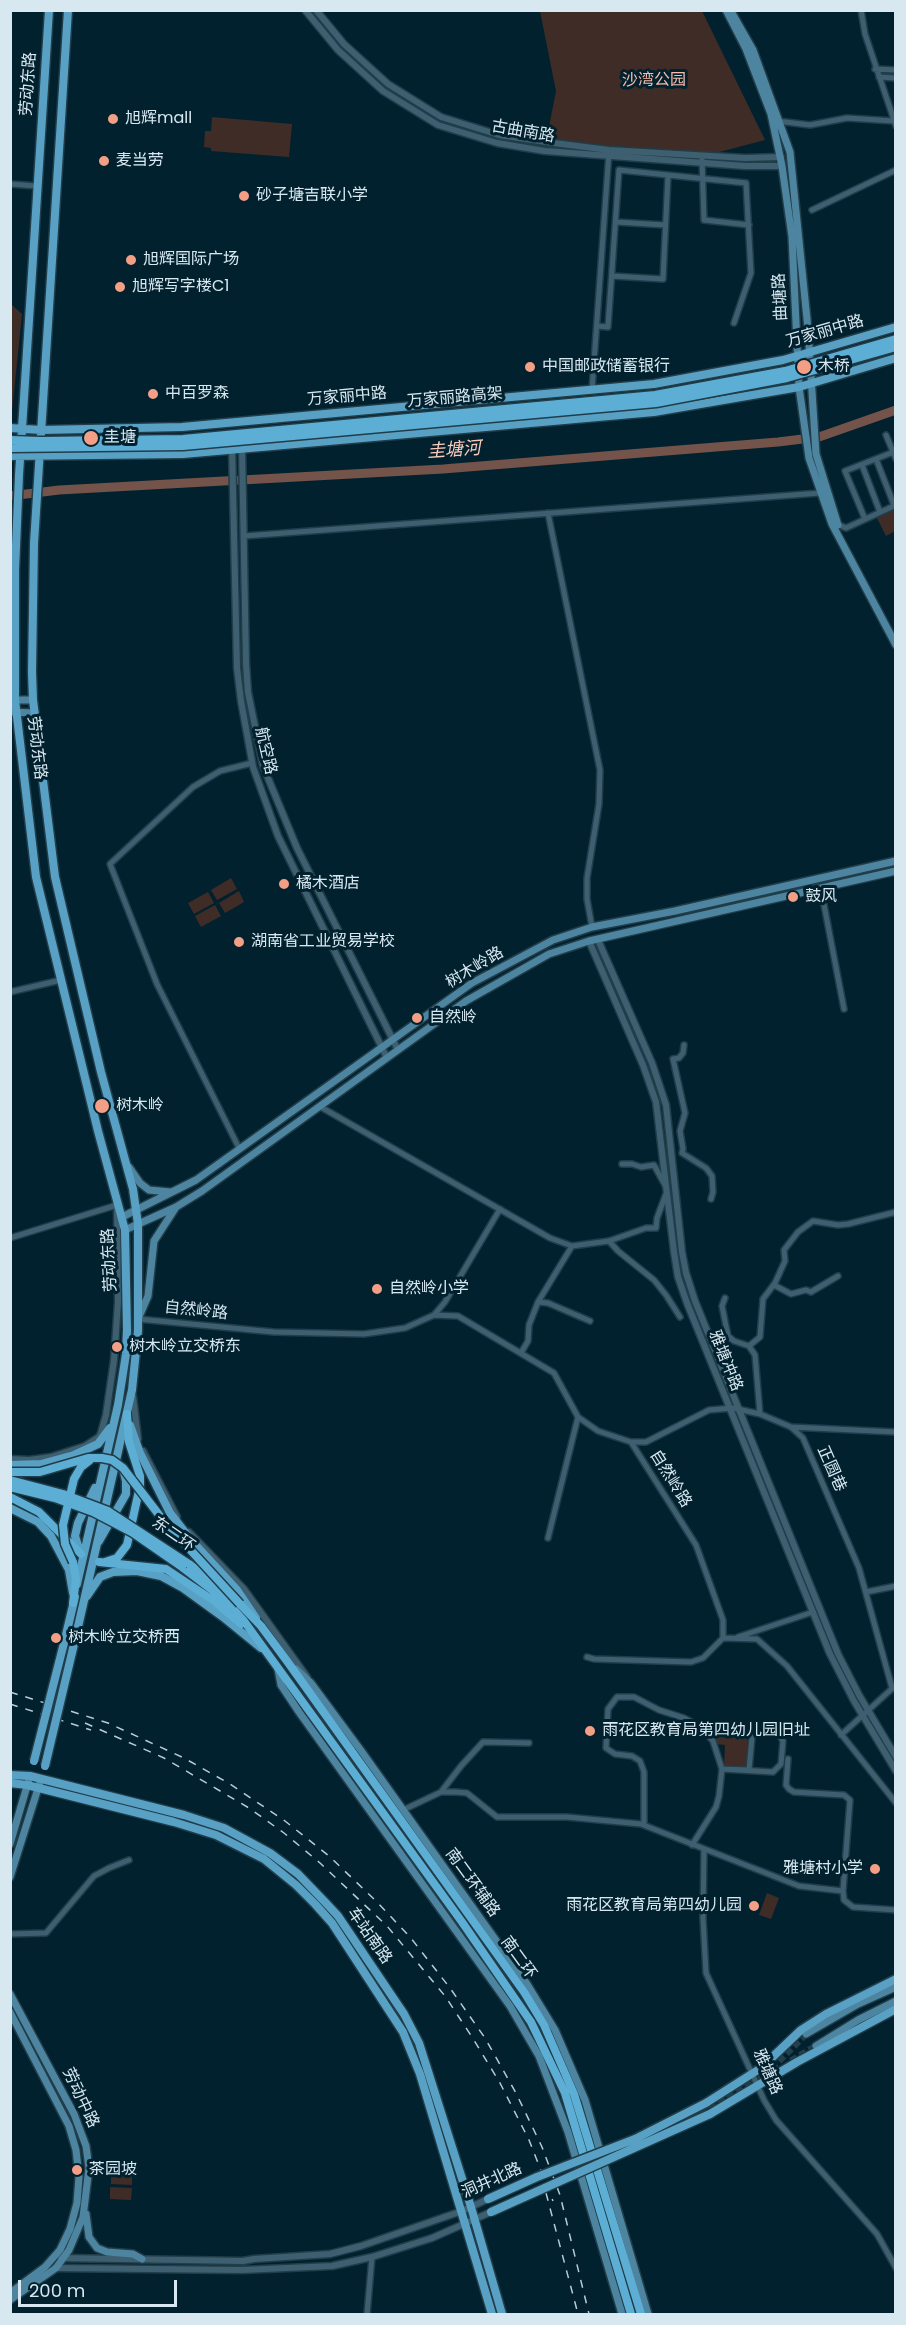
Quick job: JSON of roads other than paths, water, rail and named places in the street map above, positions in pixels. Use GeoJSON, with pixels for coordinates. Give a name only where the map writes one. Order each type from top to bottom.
{"type":"FeatureCollection","features":[{"type":"Feature","properties":{"kind":"highway","name":"万家丽路高架"},"geometry":{"type":"LineString","coordinates":[[10,440],[183,439],[655,395],[785,371],[896,339]]}},
{"type":"Feature","properties":{"kind":"highway","name":"万家丽路高架"},"geometry":{"type":"LineString","coordinates":[[10,448],[183,446],[656,403],[787,378],[896,347]]}},
{"type":"Feature","properties":{"kind":"highway"},"geometry":{"type":"LineString","coordinates":[[127,1413],[129,1442],[141,1476],[137,1503],[127,1545],[123,1552],[111,1561],[99,1562],[155,1566],[171,1571],[214,1601],[254,1635]]}},
{"type":"Feature","properties":{"kind":"highway"},"geometry":{"type":"LineString","coordinates":[[73,1603],[76,1579],[73,1562],[64,1544],[63,1536],[68,1501],[77,1472],[85,1463],[96,1458]]}},
{"type":"Feature","properties":{"kind":"highway"},"geometry":{"type":"LineString","coordinates":[[10,1472],[40,1472],[96,1458],[112,1460],[123,1468],[163,1520],[240,1604]]}},
{"type":"Feature","properties":{"kind":"highway","name":"东二环"},"geometry":{"type":"LineString","coordinates":[[10,1480],[63,1494],[108,1511],[175,1554],[240,1604],[261,1626],[287,1661]]}},
{"type":"Feature","properties":{"kind":"highway","name":"东二环"},"geometry":{"type":"LineString","coordinates":[[10,1487],[84,1508],[133,1533],[224,1599],[278,1669]]}},
{"type":"Feature","properties":{"kind":"highway"},"geometry":{"type":"LineString","coordinates":[[10,1497],[31,1506],[81,1554]]}},
{"type":"Feature","properties":{"kind":"highway","name":"南二环"},"geometry":{"type":"LineString","coordinates":[[287,1661],[524,1992],[544,2025],[574,2094],[641,2314]]}},
{"type":"Feature","properties":{"kind":"highway","name":"南二环"},"geometry":{"type":"LineString","coordinates":[[278,1669],[476,1940],[531,2022],[565,2093],[631,2314]]}},
{"type":"Feature","properties":{"kind":"main road","name":"劳动东路"},"geometry":{"type":"LineString","coordinates":[[49,10],[20,457],[13,712],[20,745],[36,877],[125,1230],[127,1330],[125,1363],[118,1405]]}},
{"type":"Feature","properties":{"kind":"main road","name":"劳动东路"},"geometry":{"type":"LineString","coordinates":[[68,10],[38,473],[33,700],[55,877],[101,1072],[126,1163],[138,1224],[138,1319],[132,1390],[84,1602],[70,1639]]}},
{"type":"Feature","properties":{"kind":"main road","name":"曲塘路"},"geometry":{"type":"LineString","coordinates":[[726,10],[746,49],[790,152],[809,351],[813,418],[812,453],[837,524],[896,637]]}},
{"type":"Feature","properties":{"kind":"main road","name":"曲塘路"},"geometry":{"type":"LineString","coordinates":[[731,10],[753,50],[776,121],[792,237],[799,387],[820,492],[832,524],[896,645]]}},
{"type":"Feature","properties":{"kind":"main road","name":"万家丽中路"},"geometry":{"type":"LineString","coordinates":[[10,428],[41,430],[182,427],[654,384],[783,360],[896,327]]}},
{"type":"Feature","properties":{"kind":"main road"},"geometry":{"type":"LineString","coordinates":[[10,456],[183,454],[654,412],[799,387],[896,358]]}},
{"type":"Feature","properties":{"kind":"main road"},"geometry":{"type":"LineString","coordinates":[[13,700],[33,700]]}},
{"type":"Feature","properties":{"kind":"main road"},"geometry":{"type":"LineString","coordinates":[[13,712],[35,713]]}},
{"type":"Feature","properties":{"kind":"main road"},"geometry":{"type":"LineString","coordinates":[[10,735],[20,745]]}},
{"type":"Feature","properties":{"kind":"main road","name":"树木岭路"},"geometry":{"type":"LineString","coordinates":[[122,1217],[196,1180],[392,1039],[490,973],[553,940],[592,927],[675,911],[896,861]]}},
{"type":"Feature","properties":{"kind":"main road","name":"树木岭路"},"geometry":{"type":"LineString","coordinates":[[125,1230],[176,1207],[484,990],[549,954],[589,941],[896,872]]}},
{"type":"Feature","properties":{"kind":"main road"},"geometry":{"type":"LineString","coordinates":[[126,1163],[149,1190],[175,1191]]}},
{"type":"Feature","properties":{"kind":"main road"},"geometry":{"type":"LineString","coordinates":[[138,1319],[148,1296],[154,1240],[176,1207]]}},
{"type":"Feature","properties":{"kind":"main road"},"geometry":{"type":"LineString","coordinates":[[10,1465],[41,1464],[74,1455],[92,1447],[105,1437],[118,1405]]}},
{"type":"Feature","properties":{"kind":"main road"},"geometry":{"type":"LineString","coordinates":[[10,1877],[45,1766],[70,1639],[73,1603],[118,1405]]}},
{"type":"Feature","properties":{"kind":"main road"},"geometry":{"type":"LineString","coordinates":[[127,1413],[140,1453],[170,1513],[237,1590],[261,1626]]}},
{"type":"Feature","properties":{"kind":"main road"},"geometry":{"type":"LineString","coordinates":[[95,1548],[126,1494],[123,1468]]}},
{"type":"Feature","properties":{"kind":"main road"},"geometry":{"type":"LineString","coordinates":[[81,1554],[75,1536],[78,1522],[102,1471]]}},
{"type":"Feature","properties":{"kind":"main road"},"geometry":{"type":"LineString","coordinates":[[10,1508],[38,1522],[59,1549],[71,1578],[73,1603]]}},
{"type":"Feature","properties":{"kind":"main road"},"geometry":{"type":"LineString","coordinates":[[84,1602],[94,1583],[100,1577],[113,1572],[150,1573],[169,1579],[237,1627],[269,1656]]}},
{"type":"Feature","properties":{"kind":"main road"},"geometry":{"type":"LineString","coordinates":[[10,1844],[70,1639]]}},
{"type":"Feature","properties":{"kind":"main road","name":"南二环辅路"},"geometry":{"type":"LineString","coordinates":[[287,1661],[311,1683],[527,1984],[555,2030],[577,2079],[609,2178],[648,2314]]}},
{"type":"Feature","properties":{"kind":"main road"},"geometry":{"type":"LineString","coordinates":[[278,1669],[281,1685],[299,1712],[510,2006],[539,2056],[568,2132],[622,2314]]}},
{"type":"Feature","properties":{"kind":"main road","name":"车站南路"},"geometry":{"type":"LineString","coordinates":[[10,1775],[73,1798],[208,1832],[232,1842],[264,1859],[296,1885],[332,1923],[403,2032],[420,2074],[492,2314]]}},
{"type":"Feature","properties":{"kind":"main road","name":"车站南路"},"geometry":{"type":"LineString","coordinates":[[10,1783],[29,1781]]}},
{"type":"Feature","properties":{"kind":"main road","name":"车站南路"},"geometry":{"type":"LineString","coordinates":[[39,1784],[76,1788],[205,1821],[240,1836],[270,1853],[305,1881],[338,1916],[412,2028],[428,2067],[502,2314]]}},
{"type":"Feature","properties":{"kind":"main road","name":"洞井北路"},"geometry":{"type":"LineString","coordinates":[[488,2199],[537,2177],[635,2139],[706,2103],[753,2073],[801,2030],[826,2014],[896,1979]]}},
{"type":"Feature","properties":{"kind":"main road"},"geometry":{"type":"LineString","coordinates":[[806,2034],[858,2004],[896,1987]]}},
{"type":"Feature","properties":{"kind":"main road","name":"劳动中路"},"geometry":{"type":"LineString","coordinates":[[10,1994],[80,2127],[89,2168],[85,2206],[79,2229],[64,2258],[56,2268],[10,2300]]}},
{"type":"Feature","properties":{"kind":"main road"},"geometry":{"type":"LineString","coordinates":[[816,2046],[858,2020],[896,2001]]}},
{"type":"Feature","properties":{"kind":"main road","name":"洞井北路"},"geometry":{"type":"LineString","coordinates":[[491,2212],[710,2114],[896,2009]]}},
{"type":"Feature","properties":{"kind":"main road","name":"劳动中路"},"geometry":{"type":"LineString","coordinates":[[10,2012],[65,2116],[76,2150],[79,2177],[77,2203],[70,2229],[53,2258],[45,2268],[10,2293]]}},
{"type":"Feature","properties":{"kind":"main road"},"geometry":{"type":"LineString","coordinates":[[595,2134],[605,2144],[618,2144],[676,2124],[619,2155],[609,2178]]}},
{"type":"Feature","properties":{"kind":"main road"},"geometry":{"type":"LineString","coordinates":[[85,2206],[89,2237],[97,2248],[107,2252],[133,2254],[142,2259]]}},
{"type":"Feature","properties":{"kind":"street","name":"古曲南路"},"geometry":{"type":"LineString","coordinates":[[305,10],[338,50],[382,91],[438,124],[497,143],[545,151],[702,154],[745,158],[781,157]]}},
{"type":"Feature","properties":{"kind":"street","name":"古曲南路"},"geometry":{"type":"LineString","coordinates":[[316,10],[344,44],[388,84],[441,117],[500,135],[609,153],[702,163],[782,166]]}},
{"type":"Feature","properties":{"kind":"street"},"geometry":{"type":"LineString","coordinates":[[776,121],[810,125],[847,118],[895,123],[893,110],[875,69],[861,10]]}},
{"type":"Feature","properties":{"kind":"street"},"geometry":{"type":"LineString","coordinates":[[875,69],[896,70]]}},
{"type":"Feature","properties":{"kind":"street"},"geometry":{"type":"LineString","coordinates":[[879,78],[896,78]]}},
{"type":"Feature","properties":{"kind":"street"},"geometry":{"type":"LineString","coordinates":[[592,390],[609,153]]}},
{"type":"Feature","properties":{"kind":"street"},"geometry":{"type":"LineString","coordinates":[[702,154],[704,220],[749,225]]}},
{"type":"Feature","properties":{"kind":"street"},"geometry":{"type":"LineString","coordinates":[[597,327],[608,327],[620,170],[702,178],[712,182],[746,183],[752,273],[734,323]]}},
{"type":"Feature","properties":{"kind":"street"},"geometry":{"type":"LineString","coordinates":[[812,210],[896,170]]}},
{"type":"Feature","properties":{"kind":"street"},"geometry":{"type":"LineString","coordinates":[[612,276],[663,279],[668,175]]}},
{"type":"Feature","properties":{"kind":"street"},"geometry":{"type":"LineString","coordinates":[[10,184],[37,186]]}},
{"type":"Feature","properties":{"kind":"street"},"geometry":{"type":"LineString","coordinates":[[616,222],[665,225]]}},
{"type":"Feature","properties":{"kind":"street","name":"航空路"},"geometry":{"type":"LineString","coordinates":[[236,422],[237,449],[233,461],[233,501],[237,668],[253,765],[278,836],[387,1058]]}},
{"type":"Feature","properties":{"kind":"street"},"geometry":{"type":"LineString","coordinates":[[886,435],[896,459]]}},
{"type":"Feature","properties":{"kind":"street","name":"航空路"},"geometry":{"type":"LineString","coordinates":[[237,449],[242,460],[248,692],[263,766],[297,848],[398,1050]]}},
{"type":"Feature","properties":{"kind":"street"},"geometry":{"type":"LineString","coordinates":[[865,519],[845,471],[894,452]]}},
{"type":"Feature","properties":{"kind":"street"},"geometry":{"type":"LineString","coordinates":[[837,524],[846,528],[895,505],[876,459]]}},
{"type":"Feature","properties":{"kind":"street"},"geometry":{"type":"LineString","coordinates":[[862,465],[880,512]]}},
{"type":"Feature","properties":{"kind":"street"},"geometry":{"type":"LineString","coordinates":[[244,537],[820,492]]}},
{"type":"Feature","properties":{"kind":"street"},"geometry":{"type":"LineString","coordinates":[[548,513],[600,770],[599,804],[586,878],[592,927]]}},
{"type":"Feature","properties":{"kind":"street"},"geometry":{"type":"LineString","coordinates":[[10,667],[15,654]]}},
{"type":"Feature","properties":{"kind":"street"},"geometry":{"type":"LineString","coordinates":[[237,668],[246,664]]}},
{"type":"Feature","properties":{"kind":"street"},"geometry":{"type":"LineString","coordinates":[[238,1148],[157,984],[110,864],[193,787],[220,771],[253,765],[263,766]]}},
{"type":"Feature","properties":{"kind":"street"},"geometry":{"type":"LineString","coordinates":[[821,889],[844,1009]]}},
{"type":"Feature","properties":{"kind":"street","name":"雅塘冲路"},"geometry":{"type":"LineString","coordinates":[[598,940],[659,1080],[666,1105],[686,1273],[838,1653],[865,1713],[896,1757]]}},
{"type":"Feature","properties":{"kind":"street","name":"雅塘冲路"},"geometry":{"type":"LineString","coordinates":[[589,941],[651,1084],[660,1127],[678,1277],[831,1654],[896,1772]]}},
{"type":"Feature","properties":{"kind":"street"},"geometry":{"type":"LineString","coordinates":[[10,992],[61,980]]}},
{"type":"Feature","properties":{"kind":"street"},"geometry":{"type":"LineString","coordinates":[[684,1045],[683,1053],[679,1058],[673,1059],[685,1113],[680,1131],[682,1154],[706,1168],[712,1176],[711,1199]]}},
{"type":"Feature","properties":{"kind":"street"},"geometry":{"type":"LineString","coordinates":[[319,1106],[432,1173],[550,1238],[572,1246],[609,1241],[646,1227],[656,1228],[666,1190],[654,1165],[641,1167],[622,1164]]}},
{"type":"Feature","properties":{"kind":"street"},"geometry":{"type":"LineString","coordinates":[[10,1238],[117,1205],[118,1302],[114,1360],[106,1415],[99,1437]]}},
{"type":"Feature","properties":{"kind":"street"},"geometry":{"type":"LineString","coordinates":[[434,1316],[445,1302],[500,1209]]}},
{"type":"Feature","properties":{"kind":"street"},"geometry":{"type":"LineString","coordinates":[[749,1346],[760,1337],[763,1299],[774,1285],[785,1261],[784,1250],[789,1241],[808,1223],[813,1221],[838,1225],[848,1224],[896,1212]]}},
{"type":"Feature","properties":{"kind":"street"},"geometry":{"type":"LineString","coordinates":[[609,1241],[654,1280],[680,1317]]}},
{"type":"Feature","properties":{"kind":"street"},"geometry":{"type":"LineString","coordinates":[[521,1353],[528,1341],[529,1325],[538,1302],[572,1246]]}},
{"type":"Feature","properties":{"kind":"street"},"geometry":{"type":"LineString","coordinates":[[774,1285],[791,1294],[806,1290],[811,1292],[838,1276]]}},
{"type":"Feature","properties":{"kind":"street"},"geometry":{"type":"LineString","coordinates":[[725,1298],[722,1306],[728,1336],[734,1341],[749,1346],[755,1355],[760,1414]]}},
{"type":"Feature","properties":{"kind":"street"},"geometry":{"type":"LineString","coordinates":[[538,1302],[548,1303],[590,1321]]}},
{"type":"Feature","properties":{"kind":"street","name":"自然岭路"},"geometry":{"type":"LineString","coordinates":[[138,1319],[274,1332],[364,1334],[405,1328],[434,1316],[458,1316],[554,1373],[578,1417],[598,1431],[631,1442],[696,1545],[723,1620],[723,1638]]}},
{"type":"Feature","properties":{"kind":"street"},"geometry":{"type":"LineString","coordinates":[[132,1390],[138,1439],[175,1514],[244,1589],[311,1683]]}},
{"type":"Feature","properties":{"kind":"street"},"geometry":{"type":"LineString","coordinates":[[10,1459],[29,1460],[51,1457],[85,1446],[99,1437],[108,1426],[118,1405]]}},
{"type":"Feature","properties":{"kind":"street","name":"正圆巷"},"geometry":{"type":"LineString","coordinates":[[631,1442],[646,1442],[709,1410],[730,1408],[760,1414],[791,1428],[803,1438],[859,1568],[894,1687]]}},
{"type":"Feature","properties":{"kind":"street"},"geometry":{"type":"LineString","coordinates":[[548,1538],[578,1417]]}},
{"type":"Feature","properties":{"kind":"street"},"geometry":{"type":"LineString","coordinates":[[791,1428],[896,1432]]}},
{"type":"Feature","properties":{"kind":"street"},"geometry":{"type":"LineString","coordinates":[[866,1592],[896,1587]]}},
{"type":"Feature","properties":{"kind":"street"},"geometry":{"type":"LineString","coordinates":[[737,1637],[813,1612]]}},
{"type":"Feature","properties":{"kind":"street"},"geometry":{"type":"LineString","coordinates":[[587,1657],[691,1662],[703,1658],[723,1638],[757,1639],[787,1666],[896,1803]]}},
{"type":"Feature","properties":{"kind":"street"},"geometry":{"type":"LineString","coordinates":[[841,1736],[894,1687]]}},
{"type":"Feature","properties":{"kind":"street"},"geometry":{"type":"LineString","coordinates":[[644,1825],[644,1772],[640,1761],[632,1756],[615,1754],[606,1748],[608,1709],[617,1697],[634,1697],[659,1710],[684,1718],[701,1727],[713,1741],[719,1753],[722,1769],[716,1807],[692,1845]]}},
{"type":"Feature","properties":{"kind":"street"},"geometry":{"type":"LineString","coordinates":[[722,1769],[773,1772],[781,1764],[783,1741],[778,1733],[756,1731],[752,1737],[749,1770]]}},
{"type":"Feature","properties":{"kind":"street"},"geometry":{"type":"LineString","coordinates":[[441,1792],[483,1742],[529,1743]]}},
{"type":"Feature","properties":{"kind":"street"},"geometry":{"type":"LineString","coordinates":[[788,1759],[786,1785],[789,1789],[794,1792],[844,1795],[850,1800],[844,1900],[853,1907],[896,1910]]}},
{"type":"Feature","properties":{"kind":"street"},"geometry":{"type":"LineString","coordinates":[[403,1810],[441,1792],[466,1792],[496,1816],[567,1817],[644,1825],[799,1886],[843,1891]]}},
{"type":"Feature","properties":{"kind":"street","name":"雅塘路"},"geometry":{"type":"LineString","coordinates":[[704,1850],[703,1917],[706,1973],[764,2100],[776,2120],[877,2234],[896,2268]]}},
{"type":"Feature","properties":{"kind":"street"},"geometry":{"type":"LineString","coordinates":[[10,1934],[46,1933],[94,1876],[129,1860]]}},
{"type":"Feature","properties":{"kind":"street","name":"洞井北路"},"geometry":{"type":"LineString","coordinates":[[53,2258],[243,2261],[330,2254],[361,2246],[462,2211],[488,2199]]}},
{"type":"Feature","properties":{"kind":"street","name":"洞井北路"},"geometry":{"type":"LineString","coordinates":[[45,2268],[268,2269],[332,2266],[372,2257],[432,2238],[491,2212]]}},
{"type":"Feature","properties":{"kind":"street"},"geometry":{"type":"LineString","coordinates":[[366,2314],[372,2257]]}},
{"type":"Feature","properties":{"kind":"waterway","name":"圭塘河"},"geometry":{"type":"LineString","coordinates":[[10,496],[59,490],[443,469],[778,442],[819,437],[896,410]]}},
{"type":"Feature","properties":{"kind":"tunnel"},"geometry":{"type":"LineString","coordinates":[[680,2120],[701,2111],[777,2063],[806,2034]]}},
{"type":"Feature","properties":{"kind":"tunnel"},"geometry":{"type":"LineString","coordinates":[[791,2061],[816,2046]]}},
{"type":"Feature","properties":{"kind":"railway"},"geometry":{"type":"LineString","coordinates":[[10,1692],[108,1723],[184,1758],[230,1784],[285,1821],[329,1856],[410,1937],[485,2038],[516,2093],[542,2147],[560,2195],[589,2314]]}},
{"type":"Feature","properties":{"kind":"railway"},"geometry":{"type":"LineString","coordinates":[[10,1704],[91,1730]]}},
{"type":"Feature","properties":{"kind":"railway"},"geometry":{"type":"LineString","coordinates":[[85,1723],[164,1758],[249,1808],[320,1863],[387,1926],[445,1996],[500,2083],[529,2140],[553,2201]]}},
{"type":"Feature","properties":{"kind":"railway"},"geometry":{"type":"LineString","coordinates":[[546,2193],[578,2314]]}},
{"type":"Feature","properties":{"kind":"place","name":"旭辉mall"},"geometry":{"type":"Point","coordinates":[113,119]}},
{"type":"Feature","properties":{"kind":"place","name":"麦当劳"},"geometry":{"type":"Point","coordinates":[104,161]}},
{"type":"Feature","properties":{"kind":"place","name":"砂子塘吉联小学"},"geometry":{"type":"Point","coordinates":[244,196]}},
{"type":"Feature","properties":{"kind":"place","name":"旭辉国际广场"},"geometry":{"type":"Point","coordinates":[131,260]}},
{"type":"Feature","properties":{"kind":"place","name":"旭辉写字楼C1"},"geometry":{"type":"Point","coordinates":[120,287]}},
{"type":"Feature","properties":{"kind":"place","name":"中国邮政储蓄银行"},"geometry":{"type":"Point","coordinates":[530,367]}},
{"type":"Feature","properties":{"kind":"place","name":"木桥"},"geometry":{"type":"Point","coordinates":[804,367]}},
{"type":"Feature","properties":{"kind":"place","name":"中百罗森"},"geometry":{"type":"Point","coordinates":[153,394]}},
{"type":"Feature","properties":{"kind":"place","name":"圭塘"},"geometry":{"type":"Point","coordinates":[91,438]}},
{"type":"Feature","properties":{"kind":"place","name":"橘木酒店"},"geometry":{"type":"Point","coordinates":[284,884]}},
{"type":"Feature","properties":{"kind":"place","name":"鼓风"},"geometry":{"type":"Point","coordinates":[793,897]}},
{"type":"Feature","properties":{"kind":"place","name":"湖南省工业贸易学校"},"geometry":{"type":"Point","coordinates":[239,942]}},
{"type":"Feature","properties":{"kind":"place","name":"自然岭"},"geometry":{"type":"Point","coordinates":[417,1018]}},
{"type":"Feature","properties":{"kind":"place","name":"树木岭"},"geometry":{"type":"Point","coordinates":[102,1106]}},
{"type":"Feature","properties":{"kind":"place","name":"自然岭小学"},"geometry":{"type":"Point","coordinates":[377,1289]}},
{"type":"Feature","properties":{"kind":"place","name":"树木岭立交桥东"},"geometry":{"type":"Point","coordinates":[117,1347]}},
{"type":"Feature","properties":{"kind":"place","name":"树木岭立交桥西"},"geometry":{"type":"Point","coordinates":[56,1638]}},
{"type":"Feature","properties":{"kind":"place","name":"雨花区教育局第四幼儿园旧址"},"geometry":{"type":"Point","coordinates":[590,1731]}},
{"type":"Feature","properties":{"kind":"place","name":"雅塘村小学"},"geometry":{"type":"Point","coordinates":[875,1869]}},
{"type":"Feature","properties":{"kind":"place","name":"雨花区教育局第四幼儿园"},"geometry":{"type":"Point","coordinates":[754,1906]}},
{"type":"Feature","properties":{"kind":"place","name":"茶园坡"},"geometry":{"type":"Point","coordinates":[77,2170]}},
{"type":"Feature","properties":{"kind":"park label","name":"沙湾公园"},"geometry":{"type":"Point","coordinates":[654,81]}}]}
